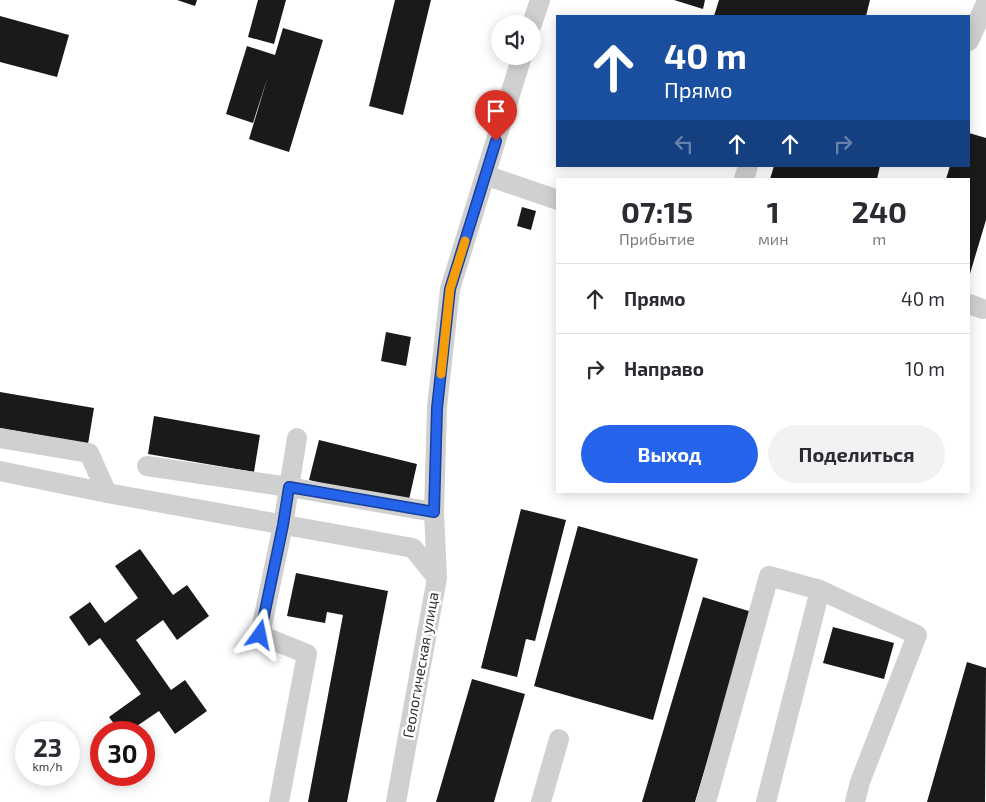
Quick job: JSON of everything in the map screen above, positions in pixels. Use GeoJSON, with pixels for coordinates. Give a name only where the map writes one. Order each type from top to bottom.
{"type":"FeatureCollection","features":[{"type":"Feature","properties":{"kind":"street"},"geometry":{"type":"LineString","coordinates":[[535,15],[540,0]]}},
{"type":"Feature","properties":{"kind":"street"},"geometry":{"type":"LineString","coordinates":[[970,39],[986,3]]}},
{"type":"Feature","properties":{"kind":"street"},"geometry":{"type":"LineString","coordinates":[[437,578],[434,512],[437,408],[450,289],[519,65]]}},
{"type":"Feature","properties":{"kind":"street"},"geometry":{"type":"LineString","coordinates":[[485,175],[556,199]]}},
{"type":"Feature","properties":{"kind":"street"},"geometry":{"type":"LineString","coordinates":[[0,438],[89,453],[107,493]]}},
{"type":"Feature","properties":{"kind":"street"},"geometry":{"type":"LineString","coordinates":[[279,802],[308,654],[260,635],[283,525],[297,438]]}},
{"type":"Feature","properties":{"kind":"street"},"geometry":{"type":"LineString","coordinates":[[147,466],[289,487],[434,512]]}},
{"type":"Feature","properties":{"kind":"street","name":"Геологическая улица"},"geometry":{"type":"LineString","coordinates":[[0,471],[107,493],[413,548],[437,578],[396,802]]}},
{"type":"Feature","properties":{"kind":"street"},"geometry":{"type":"LineString","coordinates":[[706,802],[769,576],[820,590],[917,635],[860,782],[855,802]]}},
{"type":"Feature","properties":{"kind":"street"},"geometry":{"type":"LineString","coordinates":[[766,802],[820,590]]}},
{"type":"Feature","properties":{"kind":"street"},"geometry":{"type":"LineString","coordinates":[[541,802],[559,739]]}},
{"type":"Feature","properties":{"kind":"building"},"geometry":{"type":"Polygon","coordinates":[[[177,0],[197,0],[195,6],[177,0]]]}},
{"type":"Feature","properties":{"kind":"building"},"geometry":{"type":"Polygon","coordinates":[[[258,0],[286,0],[274,44],[248,37],[258,0]]]}},
{"type":"Feature","properties":{"kind":"building"},"geometry":{"type":"Polygon","coordinates":[[[395,0],[431,0],[403,115],[369,106],[395,0]]]}},
{"type":"Feature","properties":{"kind":"building"},"geometry":{"type":"Polygon","coordinates":[[[674,0],[705,0],[703,9],[674,0]]]}},
{"type":"Feature","properties":{"kind":"building"},"geometry":{"type":"Polygon","coordinates":[[[719,0],[870,0],[866,15],[714,15],[719,0]]]}},
{"type":"Feature","properties":{"kind":"building"},"geometry":{"type":"Polygon","coordinates":[[[0,16],[69,35],[57,77],[0,62],[0,16]]]}},
{"type":"Feature","properties":{"kind":"building"},"geometry":{"type":"Polygon","coordinates":[[[283,28],[323,40],[289,152],[249,139],[268,76],[253,123],[226,114],[247,46],[275,55],[283,28]]]}},
{"type":"Feature","properties":{"kind":"building"},"geometry":{"type":"Polygon","coordinates":[[[970,133],[986,138],[986,220],[970,274],[970,178],[946,178],[950,167],[970,167],[970,133]]]}},
{"type":"Feature","properties":{"kind":"building"},"geometry":{"type":"Polygon","coordinates":[[[774,167],[880,167],[877,178],[770,178],[774,167]]]}},
{"type":"Feature","properties":{"kind":"building"},"geometry":{"type":"Polygon","coordinates":[[[522,207],[536,211],[531,230],[517,226],[522,207]]]}},
{"type":"Feature","properties":{"kind":"building"},"geometry":{"type":"Polygon","coordinates":[[[386,332],[411,337],[406,366],[381,361],[386,332]]]}},
{"type":"Feature","properties":{"kind":"building"},"geometry":{"type":"Polygon","coordinates":[[[0,392],[94,408],[88,444],[0,428],[0,392]]]}},
{"type":"Feature","properties":{"kind":"building"},"geometry":{"type":"Polygon","coordinates":[[[154,416],[260,435],[254,472],[148,454],[154,416]]]}},
{"type":"Feature","properties":{"kind":"building"},"geometry":{"type":"Polygon","coordinates":[[[319,440],[417,464],[408,504],[309,480],[319,440]]]}},
{"type":"Feature","properties":{"kind":"building"},"geometry":{"type":"Polygon","coordinates":[[[521,509],[566,520],[535,641],[526,639],[517,677],[481,668],[521,509]]]}},
{"type":"Feature","properties":{"kind":"building"},"geometry":{"type":"Polygon","coordinates":[[[578,526],[698,559],[653,720],[534,686],[578,526]]]}},
{"type":"Feature","properties":{"kind":"building"},"geometry":{"type":"Polygon","coordinates":[[[140,549],[173,595],[187,585],[209,616],[177,640],[163,620],[136,640],[171,690],[185,680],[207,711],[175,734],[159,711],[144,721],[112,721],[109,717],[141,694],[100,638],[89,646],[69,617],[90,602],[105,623],[138,598],[115,566],[140,549]]]}},
{"type":"Feature","properties":{"kind":"building"},"geometry":{"type":"Polygon","coordinates":[[[296,573],[388,591],[347,802],[308,802],[343,615],[327,612],[325,623],[287,616],[296,573]]]}},
{"type":"Feature","properties":{"kind":"building"},"geometry":{"type":"Polygon","coordinates":[[[703,597],[752,612],[695,802],[642,802],[703,597]]]}},
{"type":"Feature","properties":{"kind":"building"},"geometry":{"type":"Polygon","coordinates":[[[833,627],[894,643],[884,679],[823,663],[833,627]]]}},
{"type":"Feature","properties":{"kind":"building"},"geometry":{"type":"Polygon","coordinates":[[[967,662],[986,668],[985,802],[927,802],[967,662]]]}},
{"type":"Feature","properties":{"kind":"building"},"geometry":{"type":"Polygon","coordinates":[[[472,679],[525,694],[494,802],[436,802],[472,679]]]}},
{"type":"Feature","properties":{"kind":"slow traffic"},"geometry":{"type":"LineString","coordinates":[[441,374],[450,289],[465,241]]}},
{"type":"Feature","properties":{"kind":"route"},"geometry":{"type":"LineString","coordinates":[[260,635],[289,487],[434,512],[437,408],[450,289],[496,141]]}}]}
